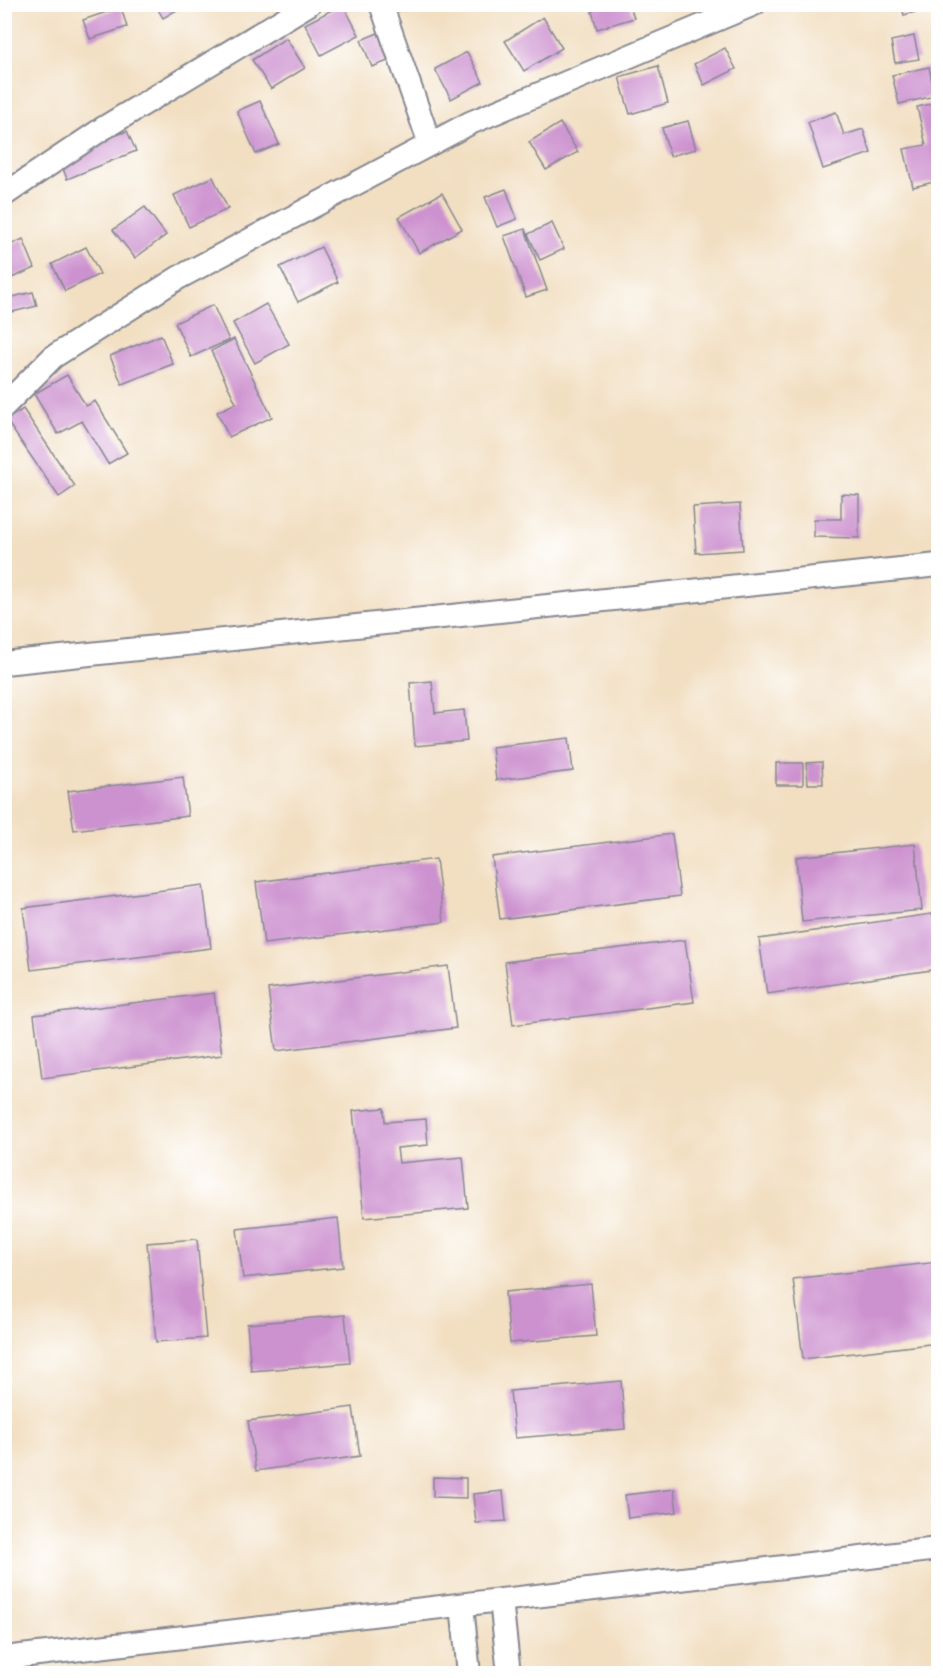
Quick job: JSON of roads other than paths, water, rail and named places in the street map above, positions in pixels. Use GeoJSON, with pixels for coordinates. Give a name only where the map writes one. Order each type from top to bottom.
{"type":"FeatureCollection","features":[{"type":"Feature","properties":{"kind":"street"},"geometry":{"type":"LineString","coordinates":[[4,195],[102,129],[309,4]]}},
{"type":"Feature","properties":{"kind":"street"},"geometry":{"type":"LineString","coordinates":[[381,4],[430,144]]}},
{"type":"Feature","properties":{"kind":"street"},"geometry":{"type":"LineString","coordinates":[[4,406],[53,357],[178,278],[470,123],[754,4]]}},
{"type":"Feature","properties":{"kind":"street"},"geometry":{"type":"LineString","coordinates":[[4,663],[939,565]]}},
{"type":"Feature","properties":{"kind":"street"},"geometry":{"type":"LineString","coordinates":[[4,1658],[939,1549]]}},
{"type":"Feature","properties":{"kind":"street"},"geometry":{"type":"LineString","coordinates":[[501,1600],[509,1674]]}},
{"type":"Feature","properties":{"kind":"street"},"geometry":{"type":"LineString","coordinates":[[462,1605],[469,1674]]}}]}
